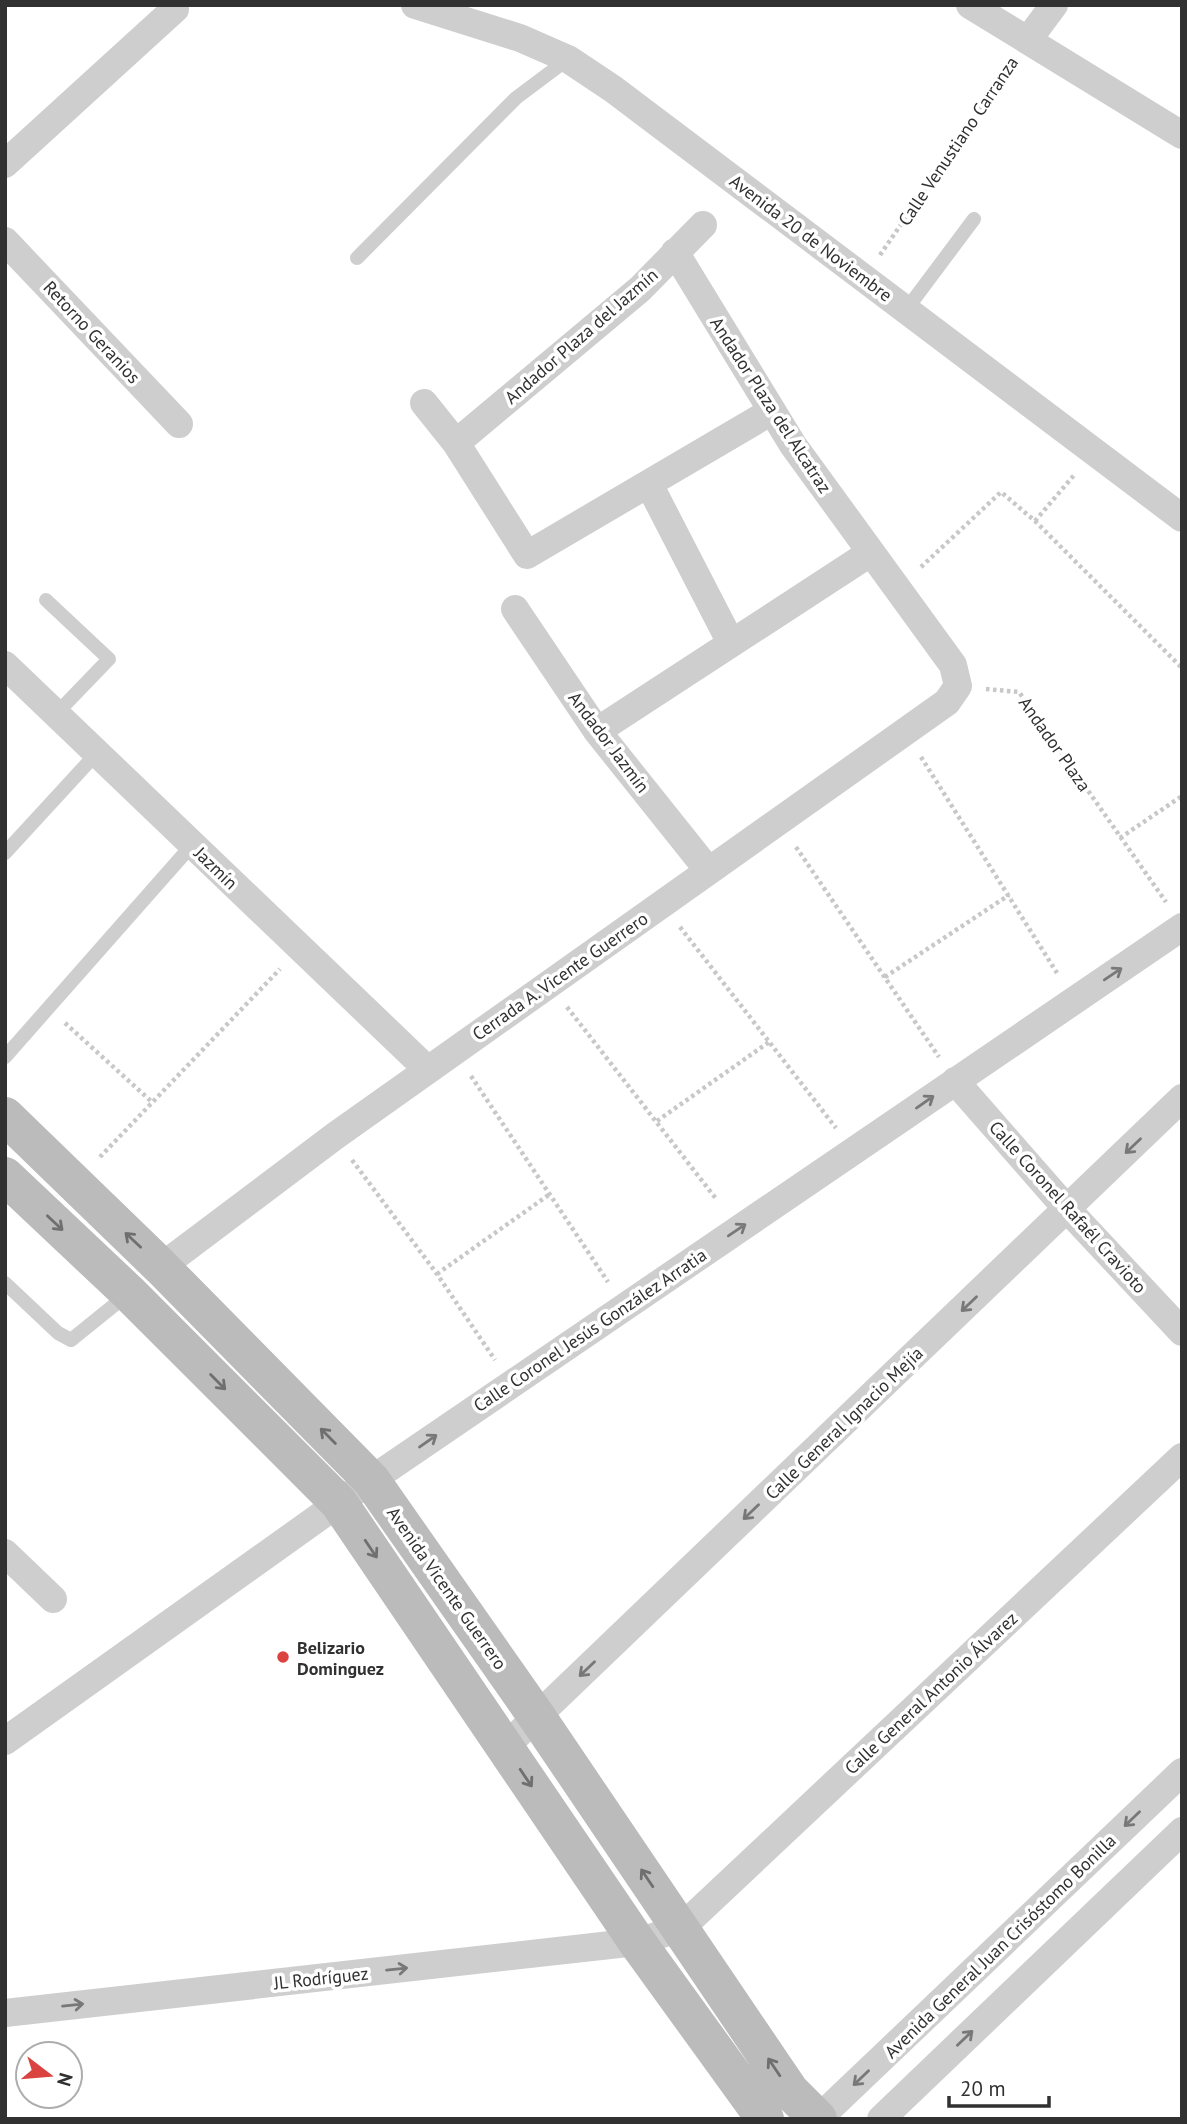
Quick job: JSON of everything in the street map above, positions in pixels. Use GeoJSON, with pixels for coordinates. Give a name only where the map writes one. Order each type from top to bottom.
{"type":"FeatureCollection","features":[{"type":"Feature","properties":{"kind":"main road","name":"Avenida Vicente Guerrero"},"geometry":{"type":"LineString","coordinates":[[5,1116],[161,1266],[372,1480],[537,1717],[790,2091],[818,2119]]}},
{"type":"Feature","properties":{"kind":"main road"},"geometry":{"type":"LineString","coordinates":[[5,1177],[130,1293],[339,1503],[637,1942],[765,2119]]}},
{"type":"Feature","properties":{"kind":"street","name":"Avenida 20 de Noviembre"},"geometry":{"type":"LineString","coordinates":[[415,5],[520,38],[568,59],[1182,518]]}},
{"type":"Feature","properties":{"kind":"street"},"geometry":{"type":"LineString","coordinates":[[970,5],[1182,135]]}},
{"type":"Feature","properties":{"kind":"street","name":"Calle Venustiano Carranza"},"geometry":{"type":"LineString","coordinates":[[1028,40],[1054,5]]}},
{"type":"Feature","properties":{"kind":"street"},"geometry":{"type":"LineString","coordinates":[[12,158],[175,9]]}},
{"type":"Feature","properties":{"kind":"street","name":"Andador Plaza del Jazmín"},"geometry":{"type":"LineString","coordinates":[[456,443],[640,289],[703,225]]}},
{"type":"Feature","properties":{"kind":"street","name":"Retorno Geranios"},"geometry":{"type":"LineString","coordinates":[[5,241],[178,424]]}},
{"type":"Feature","properties":{"kind":"street","name":"Andador Plaza del Alcatraz"},"geometry":{"type":"LineString","coordinates":[[675,252],[793,445],[897,589]]}},
{"type":"Feature","properties":{"kind":"street"},"geometry":{"type":"LineString","coordinates":[[424,403],[456,443],[527,555],[772,411]]}},
{"type":"Feature","properties":{"kind":"street"},"geometry":{"type":"LineString","coordinates":[[650,485],[731,643]]}},
{"type":"Feature","properties":{"kind":"street"},"geometry":{"type":"LineString","coordinates":[[597,731],[870,552]]}},
{"type":"Feature","properties":{"kind":"street"},"geometry":{"type":"LineString","coordinates":[[897,589],[953,665],[958,686]]}},
{"type":"Feature","properties":{"kind":"street","name":"Andador Jazmín"},"geometry":{"type":"LineString","coordinates":[[515,609],[597,731],[708,870]]}},
{"type":"Feature","properties":{"kind":"street","name":"Jazmín"},"geometry":{"type":"LineString","coordinates":[[5,665],[428,1070]]}},
{"type":"Feature","properties":{"kind":"street","name":"Cerrada A. Vicente Guerrero"},"geometry":{"type":"LineString","coordinates":[[161,1266],[335,1136],[947,702],[958,686]]}},
{"type":"Feature","properties":{"kind":"street","name":"Calle Coronel Jesús González Arratia"},"geometry":{"type":"LineString","coordinates":[[5,1741],[372,1480],[955,1081],[1175,916]]}},
{"type":"Feature","properties":{"kind":"street","name":"Calle Coronel Rafaél Cravioto"},"geometry":{"type":"LineString","coordinates":[[955,1081],[1067,1209],[1182,1332]]}},
{"type":"Feature","properties":{"kind":"street","name":"Calle General Ignacio Mejía"},"geometry":{"type":"LineString","coordinates":[[505,1747],[1182,1098]]}},
{"type":"Feature","properties":{"kind":"street","name":"Calle General Antonio Álvarez"},"geometry":{"type":"LineString","coordinates":[[681,1928],[1182,1457]]}},
{"type":"Feature","properties":{"kind":"street"},"geometry":{"type":"LineString","coordinates":[[5,1553],[53,1599]]}},
{"type":"Feature","properties":{"kind":"street","name":"Avenida General Juan Crisóstomo Bonilla"},"geometry":{"type":"LineString","coordinates":[[818,2119],[1182,1772]]}},
{"type":"Feature","properties":{"kind":"street"},"geometry":{"type":"LineString","coordinates":[[881,2119],[1182,1831]]}},
{"type":"Feature","properties":{"kind":"street","name":"JL Rodríguez"},"geometry":{"type":"LineString","coordinates":[[5,2013],[637,1942],[681,1928]]}},
{"type":"Feature","properties":{"kind":"lane"},"geometry":{"type":"LineString","coordinates":[[358,258],[516,98],[568,59]]}},
{"type":"Feature","properties":{"kind":"lane"},"geometry":{"type":"LineString","coordinates":[[906,310],[974,219]]}},
{"type":"Feature","properties":{"kind":"lane"},"geometry":{"type":"LineString","coordinates":[[46,600],[109,659],[56,714]]}},
{"type":"Feature","properties":{"kind":"lane"},"geometry":{"type":"LineString","coordinates":[[5,853],[96,754]]}},
{"type":"Feature","properties":{"kind":"lane"},"geometry":{"type":"LineString","coordinates":[[5,1057],[192,845]]}},
{"type":"Feature","properties":{"kind":"lane"},"geometry":{"type":"LineString","coordinates":[[5,1283],[58,1333],[71,1340],[130,1293]]}},
{"type":"Feature","properties":{"kind":"path","name":"Calle Venustiano Carranza"},"geometry":{"type":"LineString","coordinates":[[864,278],[1028,40]]}},
{"type":"Feature","properties":{"kind":"path"},"geometry":{"type":"LineString","coordinates":[[1035,521],[1094,452]]}},
{"type":"Feature","properties":{"kind":"path"},"geometry":{"type":"LineString","coordinates":[[897,589],[1001,492],[1035,521],[1182,668]]}},
{"type":"Feature","properties":{"kind":"path","name":"Andador Plaza"},"geometry":{"type":"LineString","coordinates":[[958,686],[1019,692],[1175,916]]}},
{"type":"Feature","properties":{"kind":"path"},"geometry":{"type":"LineString","coordinates":[[905,732],[1057,973]]}},
{"type":"Feature","properties":{"kind":"path"},"geometry":{"type":"LineString","coordinates":[[1120,838],[1182,796]]}},
{"type":"Feature","properties":{"kind":"path"},"geometry":{"type":"LineString","coordinates":[[778,820],[955,1081]]}},
{"type":"Feature","properties":{"kind":"path"},"geometry":{"type":"LineString","coordinates":[[885,977],[1009,895]]}},
{"type":"Feature","properties":{"kind":"path"},"geometry":{"type":"LineString","coordinates":[[662,903],[854,1150]]}},
{"type":"Feature","properties":{"kind":"path"},"geometry":{"type":"LineString","coordinates":[[73,1184],[300,948]]}},
{"type":"Feature","properties":{"kind":"path"},"geometry":{"type":"LineString","coordinates":[[548,984],[717,1200]]}},
{"type":"Feature","properties":{"kind":"path"},"geometry":{"type":"LineString","coordinates":[[49,1008],[152,1102]]}},
{"type":"Feature","properties":{"kind":"path"},"geometry":{"type":"LineString","coordinates":[[657,1121],[769,1042]]}},
{"type":"Feature","properties":{"kind":"path"},"geometry":{"type":"LineString","coordinates":[[455,1051],[624,1306]]}},
{"type":"Feature","properties":{"kind":"path"},"geometry":{"type":"LineString","coordinates":[[335,1136],[437,1274],[496,1361]]}},
{"type":"Feature","properties":{"kind":"path"},"geometry":{"type":"LineString","coordinates":[[437,1274],[550,1194]]}},
{"type":"Feature","properties":{"kind":"place","name":"Belizario Dominguez"},"geometry":{"type":"Point","coordinates":[283,1657]}}]}
